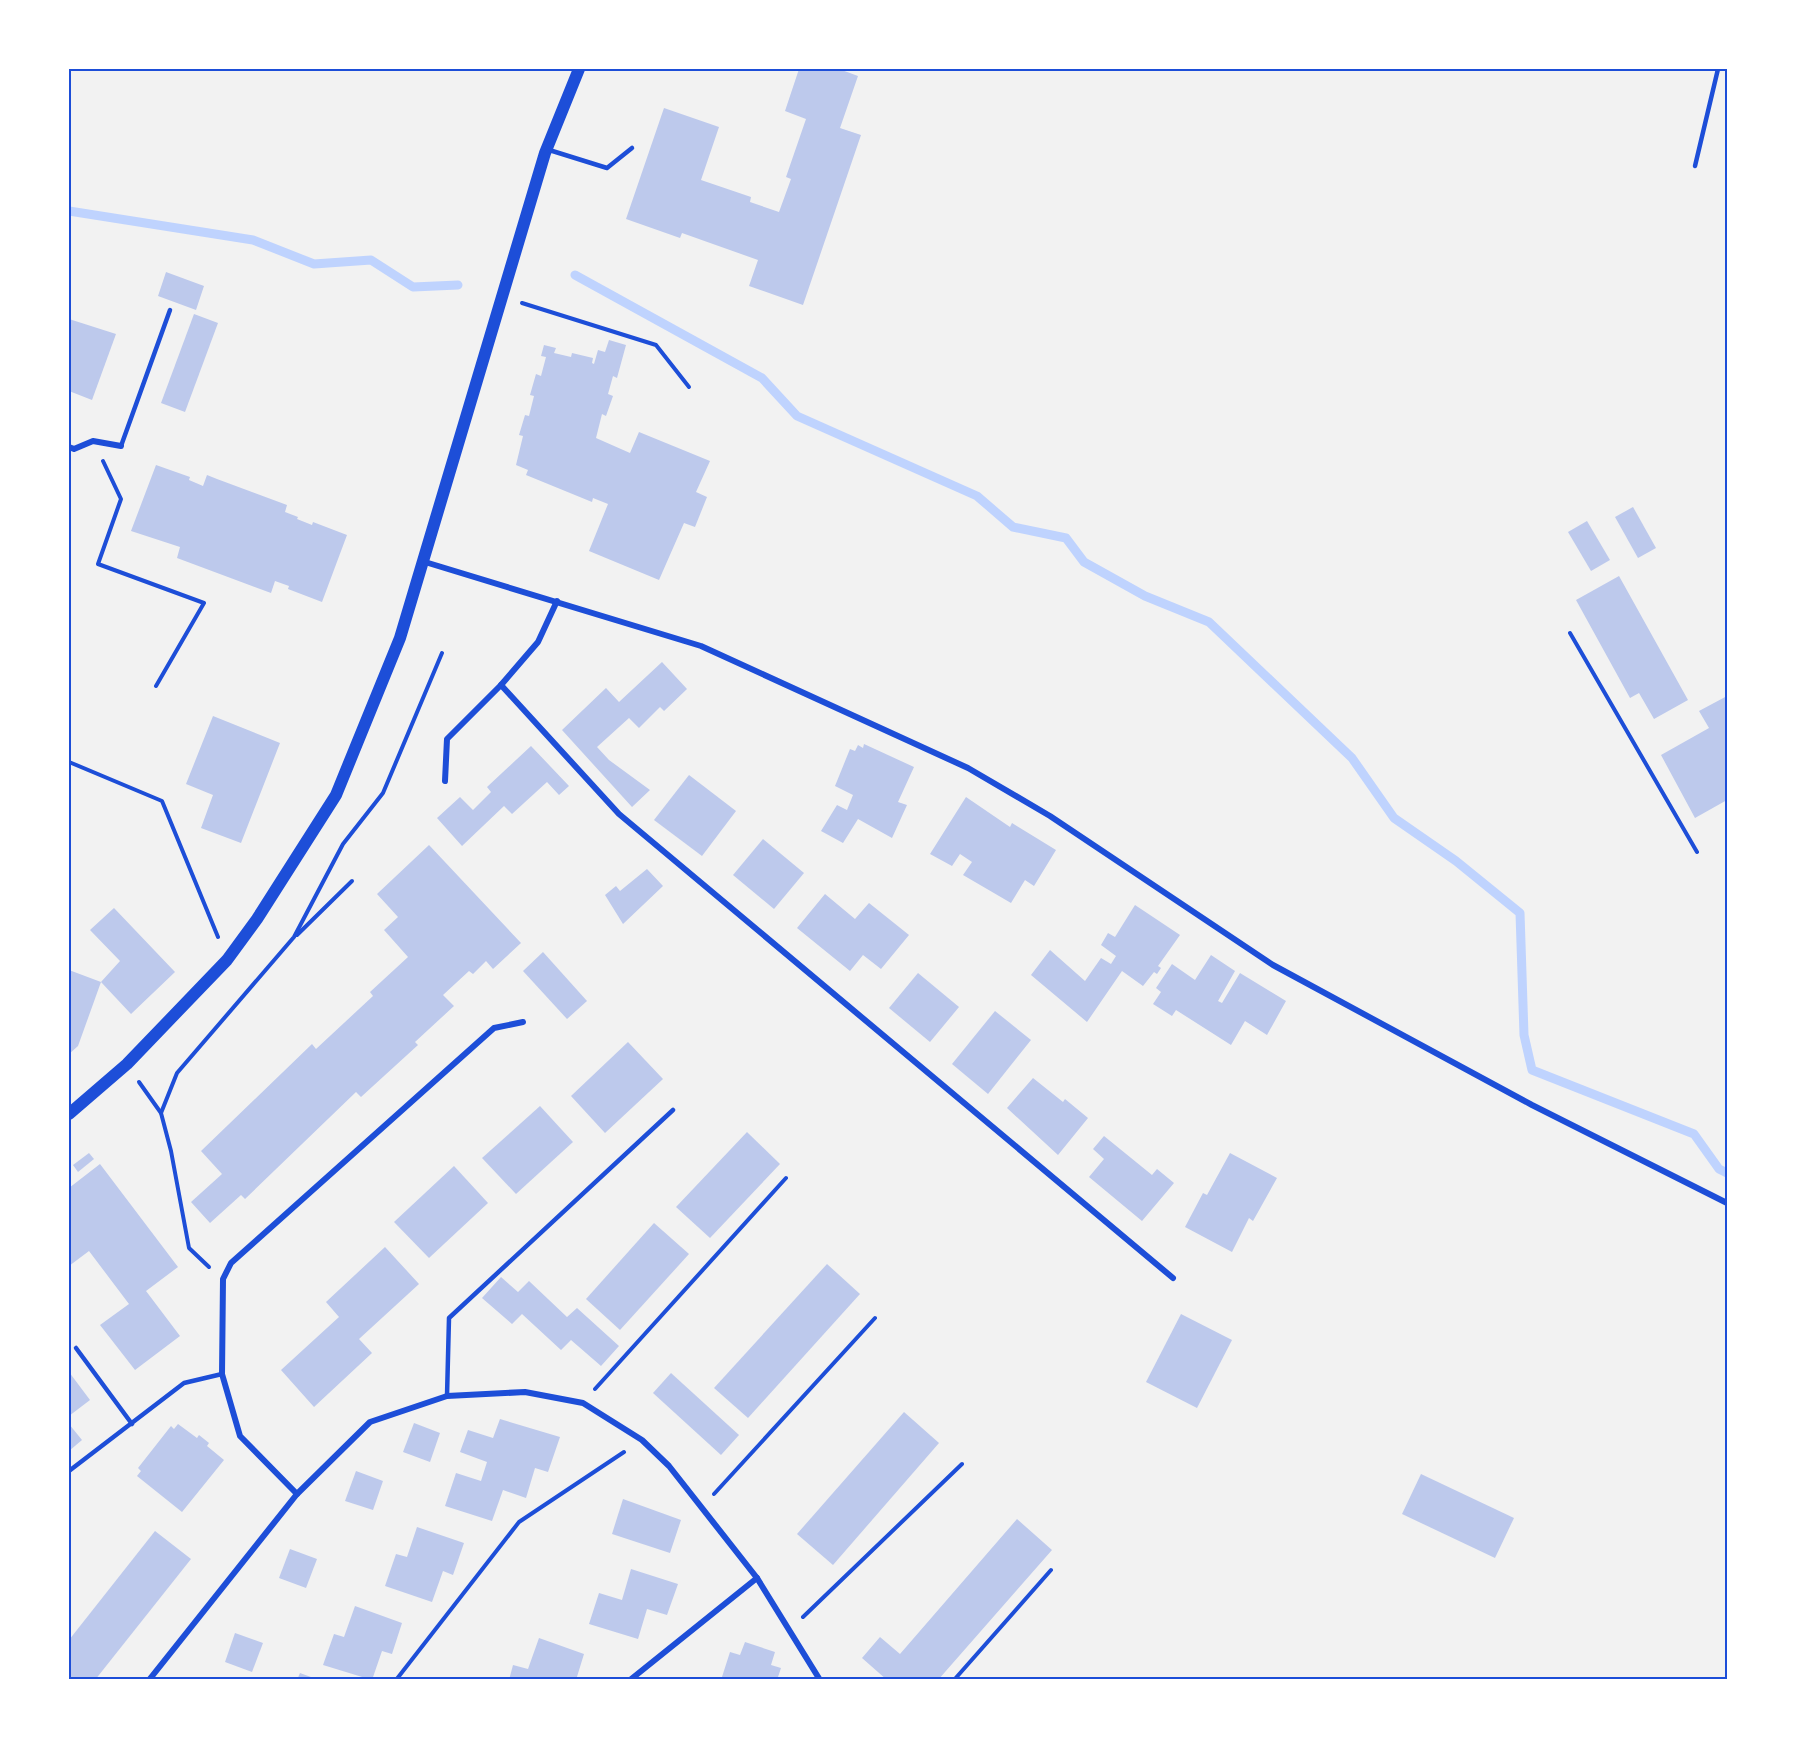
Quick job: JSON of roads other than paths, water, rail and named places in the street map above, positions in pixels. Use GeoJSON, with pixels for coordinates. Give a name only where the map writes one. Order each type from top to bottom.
{"type":"FeatureCollection","features":[{"type":"Feature","properties":{"kind":"main road"},"geometry":{"type":"LineString","coordinates":[[69,1114],[127,1065],[227,960],[257,919],[336,795],[400,638],[425,562],[546,149],[579,69]]}},
{"type":"Feature","properties":{"kind":"street"},"geometry":{"type":"LineString","coordinates":[[69,447],[74,449],[93,441],[121,446]]}},
{"type":"Feature","properties":{"kind":"street"},"geometry":{"type":"LineString","coordinates":[[425,562],[701,646],[968,768],[1050,816],[1273,965],[1532,1105],[1727,1203]]}},
{"type":"Feature","properties":{"kind":"street"},"geometry":{"type":"LineString","coordinates":[[445,781],[447,740],[501,685],[538,642],[557,601]]}},
{"type":"Feature","properties":{"kind":"street"},"geometry":{"type":"LineString","coordinates":[[501,685],[619,814],[1173,1278]]}},
{"type":"Feature","properties":{"kind":"street"},"geometry":{"type":"LineString","coordinates":[[297,1494],[240,1436],[222,1374],[223,1279],[231,1263],[494,1028],[523,1022]]}},
{"type":"Feature","properties":{"kind":"street"},"geometry":{"type":"LineString","coordinates":[[149,1680],[297,1494],[370,1422],[447,1396],[525,1392],[583,1403],[642,1440],[669,1466],[757,1578],[820,1680]]}},
{"type":"Feature","properties":{"kind":"street"},"geometry":{"type":"LineString","coordinates":[[630,1680],[757,1578]]}},
{"type":"Feature","properties":{"kind":"lane"},"geometry":{"type":"LineString","coordinates":[[1695,166],[1718,69]]}},
{"type":"Feature","properties":{"kind":"lane"},"geometry":{"type":"LineString","coordinates":[[546,149],[607,168],[632,148]]}},
{"type":"Feature","properties":{"kind":"lane"},"geometry":{"type":"LineString","coordinates":[[121,446],[170,310]]}},
{"type":"Feature","properties":{"kind":"lane"},"geometry":{"type":"LineString","coordinates":[[447,1396],[449,1318],[673,1110]]}},
{"type":"Feature","properties":{"kind":"lane"},"geometry":{"type":"LineString","coordinates":[[76,1348],[132,1424]]}},
{"type":"Feature","properties":{"kind":"lane"},"geometry":{"type":"LineString","coordinates":[[69,1471],[184,1383],[222,1374]]}},
{"type":"Feature","properties":{"kind":"waterway"},"geometry":{"type":"LineString","coordinates":[[69,211],[253,240],[314,264],[371,260],[413,287],[458,285]]}},
{"type":"Feature","properties":{"kind":"waterway"},"geometry":{"type":"LineString","coordinates":[[575,275],[762,378],[797,416],[977,496],[1013,527],[1066,538],[1084,562],[1145,596],[1209,622],[1352,758],[1394,818],[1456,861],[1520,913],[1524,1035],[1532,1070],[1694,1134],[1719,1169],[1727,1173]]}}]}
